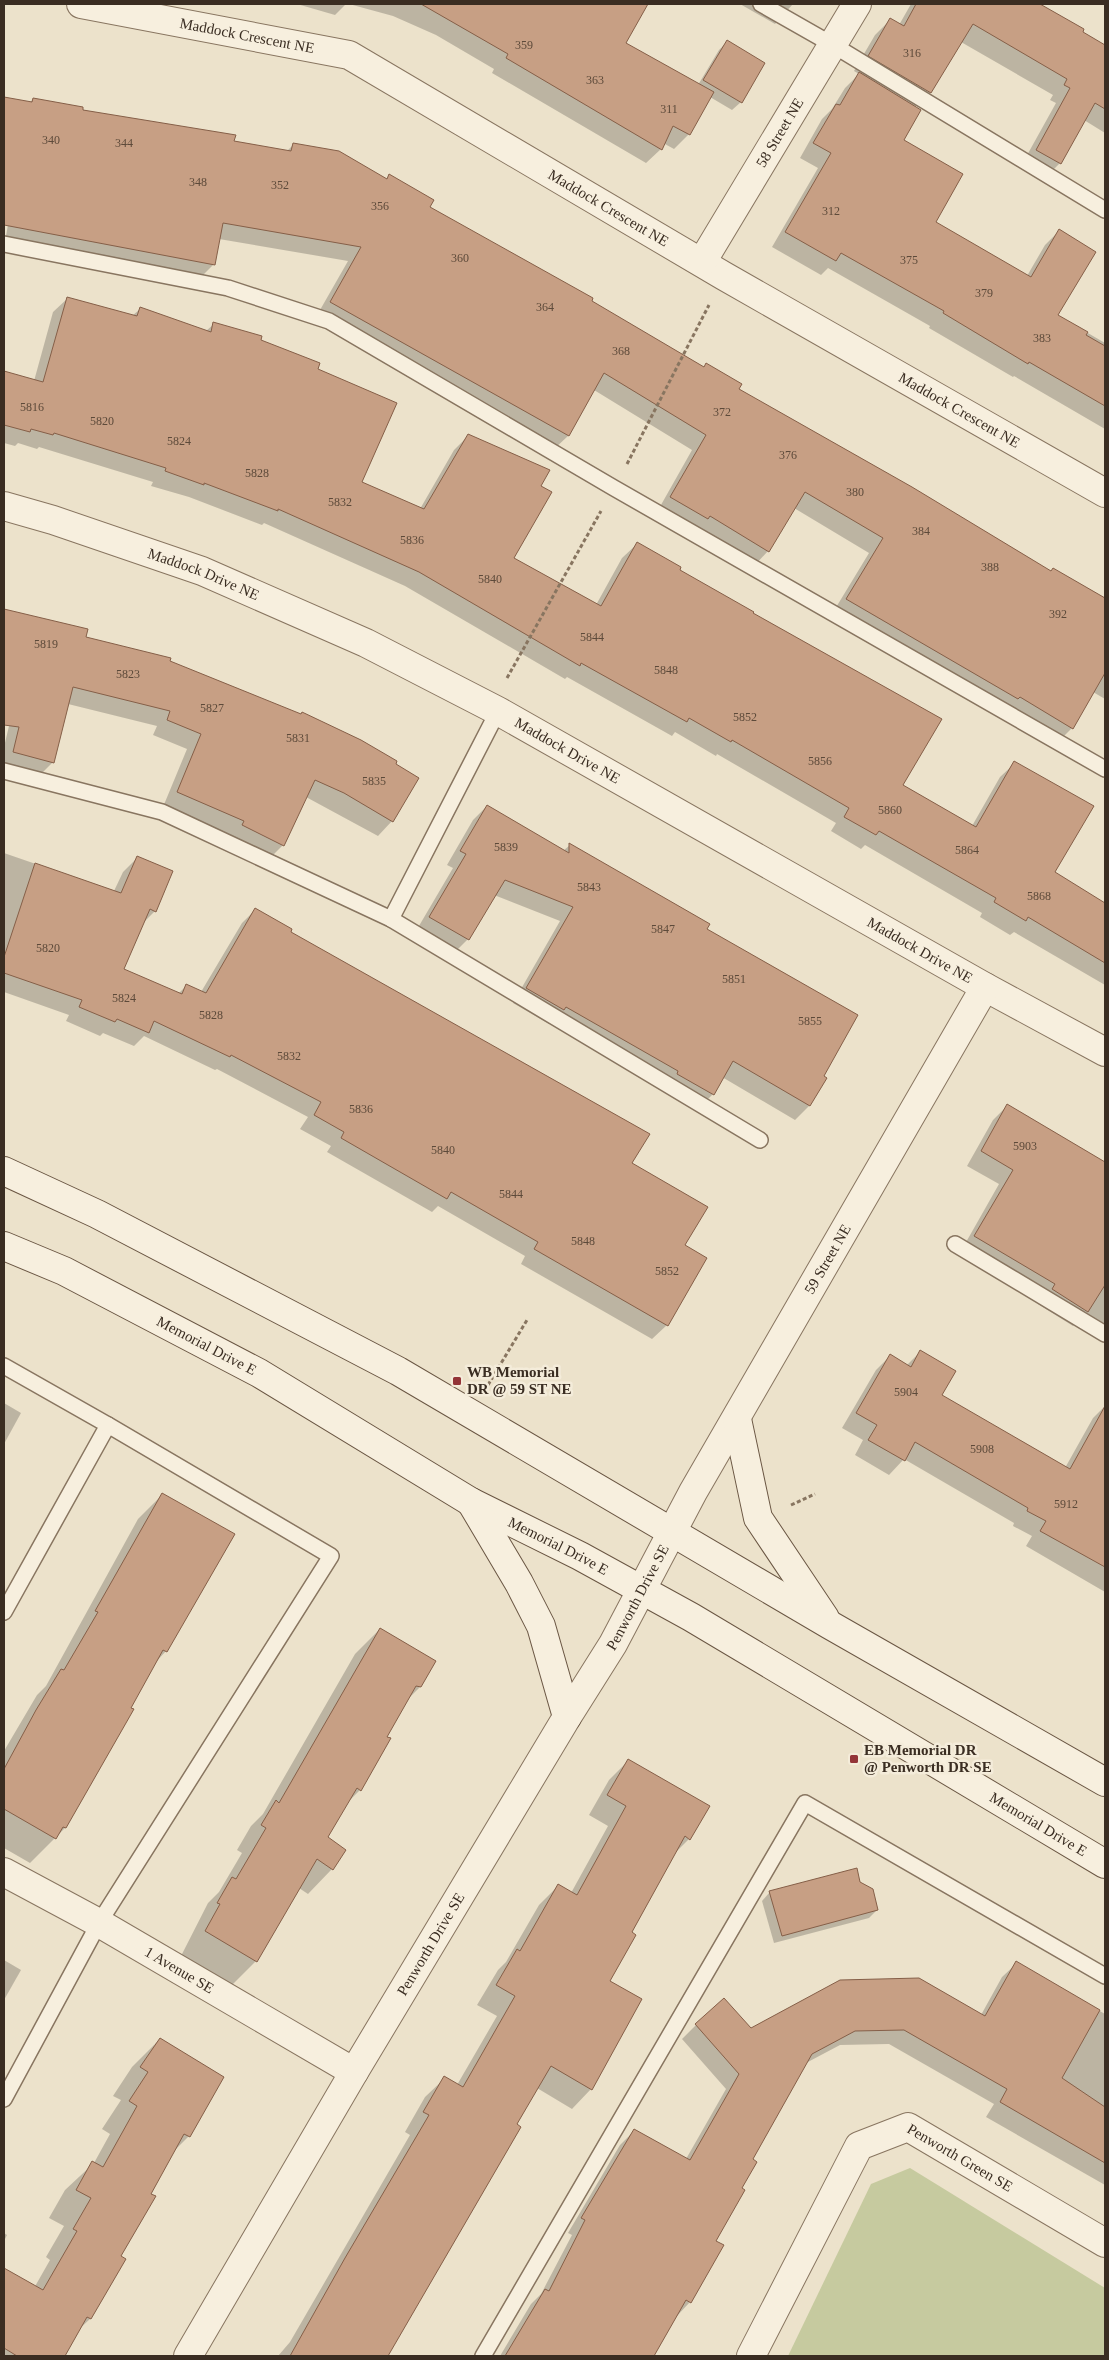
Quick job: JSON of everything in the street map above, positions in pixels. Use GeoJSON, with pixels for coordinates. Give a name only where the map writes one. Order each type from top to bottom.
{"type":"FeatureCollection","features":[{"type":"Feature","properties":{"kind":"street","name":"Maddock Crescent NE"},"geometry":{"type":"LineString","coordinates":[[81,4],[349,55],[702,262],[1105,493]]}},
{"type":"Feature","properties":{"kind":"street","name":"58 Street NE"},"geometry":{"type":"LineString","coordinates":[[702,262],[858,4]]}},
{"type":"Feature","properties":{"kind":"street","name":"Maddock Drive NE"},"geometry":{"type":"LineString","coordinates":[[4,506],[53,520],[202,571],[366,643],[498,711],[985,987],[1105,1052]]}},
{"type":"Feature","properties":{"kind":"street","name":"59 Street NE"},"geometry":{"type":"LineString","coordinates":[[671,1532],[985,987]]}},
{"type":"Feature","properties":{"kind":"street"},"geometry":{"type":"LineString","coordinates":[[4,1171],[96,1214],[398,1371],[830,1625],[1105,1782]]}},
{"type":"Feature","properties":{"kind":"street","name":"Memorial Drive E"},"geometry":{"type":"LineString","coordinates":[[4,1246],[64,1271],[259,1373],[471,1502],[580,1556],[691,1617],[1105,1864]]}},
{"type":"Feature","properties":{"kind":"street"},"geometry":{"type":"LineString","coordinates":[[736,1419],[758,1518],[830,1625]]}},
{"type":"Feature","properties":{"kind":"street"},"geometry":{"type":"LineString","coordinates":[[471,1502],[519,1583],[541,1626],[566,1717]]}},
{"type":"Feature","properties":{"kind":"street","name":"Penworth Drive SE"},"geometry":{"type":"LineString","coordinates":[[188,2356],[354,2072],[566,1717],[613,1644],[671,1532]]}},
{"type":"Feature","properties":{"kind":"street","name":"1 Avenue SE"},"geometry":{"type":"LineString","coordinates":[[4,1872],[99,1923],[354,2072]]}},
{"type":"Feature","properties":{"kind":"street","name":"Penworth Green SE"},"geometry":{"type":"LineString","coordinates":[[751,2356],[859,2146],[908,2127],[1105,2243]]}},
{"type":"Feature","properties":{"kind":"lane"},"geometry":{"type":"LineString","coordinates":[[761,4],[833,45],[1105,210]]}},
{"type":"Feature","properties":{"kind":"lane"},"geometry":{"type":"LineString","coordinates":[[4,244],[228,288],[329,321],[623,493],[1105,769]]}},
{"type":"Feature","properties":{"kind":"lane"},"geometry":{"type":"LineString","coordinates":[[391,919],[498,711]]}},
{"type":"Feature","properties":{"kind":"lane"},"geometry":{"type":"LineString","coordinates":[[4,771],[162,812],[391,919],[760,1140]]}},
{"type":"Feature","properties":{"kind":"lane"},"geometry":{"type":"LineString","coordinates":[[955,1244],[1105,1334]]}},
{"type":"Feature","properties":{"kind":"lane"},"geometry":{"type":"LineString","coordinates":[[4,1366],[331,1556],[99,1923],[4,2097]]}},
{"type":"Feature","properties":{"kind":"lane"},"geometry":{"type":"LineString","coordinates":[[4,1612],[108,1425]]}},
{"type":"Feature","properties":{"kind":"lane"},"geometry":{"type":"LineString","coordinates":[[483,2356],[805,1803],[1105,1976]]}},
{"type":"Feature","properties":{"kind":"path"},"geometry":{"type":"LineString","coordinates":[[488,1386],[527,1320]]}},
{"type":"Feature","properties":{"kind":"path"},"geometry":{"type":"LineString","coordinates":[[785,1508],[815,1494]]}},
{"type":"Feature","properties":{"kind":"green space"},"geometry":{"type":"Polygon","coordinates":[[[910,2168],[1105,2288],[1105,2356],[788,2356],[871,2184],[910,2168]]]}},
{"type":"Feature","properties":{"kind":"building"},"geometry":{"type":"Polygon","coordinates":[[[421,4],[648,4],[626,43],[714,92],[690,135],[673,126],[662,150],[506,58],[508,54],[421,4]]]}},
{"type":"Feature","properties":{"kind":"building"},"geometry":{"type":"Polygon","coordinates":[[[916,4],[1040,4],[1084,29],[1083,32],[1105,45],[1105,109],[1095,103],[1061,164],[1036,150],[1070,88],[1064,85],[1067,79],[973,24],[931,93],[868,56],[890,18],[904,26],[916,4]]]}},
{"type":"Feature","properties":{"kind":"building"},"geometry":{"type":"Polygon","coordinates":[[[727,40],[765,63],[742,103],[703,80],[727,40]]]}},
{"type":"Feature","properties":{"kind":"building"},"geometry":{"type":"Polygon","coordinates":[[[859,72],[921,110],[904,140],[963,174],[936,222],[1031,277],[1059,229],[1096,252],[1058,315],[1088,332],[1086,335],[1105,346],[1105,406],[1029,362],[1028,364],[943,313],[944,311],[841,253],[836,261],[785,232],[831,153],[813,143],[836,104],[840,105],[859,72]]]}},
{"type":"Feature","properties":{"kind":"building"},"geometry":{"type":"Polygon","coordinates":[[[4,97],[32,102],[33,98],[83,107],[83,110],[236,135],[234,141],[291,151],[293,143],[339,151],[387,179],[389,174],[434,200],[430,207],[593,298],[592,301],[704,367],[706,363],[742,384],[739,389],[912,487],[1051,571],[1053,568],[1105,598],[1105,673],[1073,729],[1020,697],[1018,699],[846,599],[883,538],[805,492],[769,552],[710,516],[708,519],[670,497],[706,435],[604,373],[569,436],[330,302],[361,247],[223,223],[215,265],[4,225],[4,97]]]}},
{"type":"Feature","properties":{"kind":"building"},"geometry":{"type":"Polygon","coordinates":[[[67,297],[137,316],[140,307],[211,332],[213,322],[262,336],[261,340],[320,363],[318,369],[397,403],[362,482],[424,509],[468,434],[550,470],[541,486],[552,492],[514,558],[601,606],[637,542],[681,567],[680,570],[753,613],[942,719],[903,785],[976,827],[1014,761],[1094,806],[1055,872],[1105,903],[1105,963],[1028,917],[1026,921],[994,902],[996,898],[879,831],[876,835],[844,817],[849,808],[732,740],[731,742],[689,718],[687,722],[581,663],[580,666],[419,572],[278,509],[278,511],[204,483],[204,485],[165,471],[166,468],[54,433],[53,435],[31,429],[30,432],[4,425],[4,371],[43,382],[67,297]]]}},
{"type":"Feature","properties":{"kind":"building"},"geometry":{"type":"Polygon","coordinates":[[[4,609],[88,629],[86,637],[171,658],[170,661],[301,714],[302,712],[361,740],[397,761],[396,764],[419,778],[393,822],[344,793],[315,780],[284,846],[242,825],[244,821],[177,792],[201,734],[167,720],[170,711],[73,687],[54,763],[13,752],[19,727],[4,725],[4,609]]]}},
{"type":"Feature","properties":{"kind":"building"},"geometry":{"type":"Polygon","coordinates":[[[487,805],[569,853],[569,843],[710,924],[707,929],[858,1015],[824,1076],[827,1078],[810,1106],[733,1061],[714,1095],[677,1074],[678,1071],[566,1007],[564,1010],[526,988],[573,907],[505,880],[469,940],[429,917],[466,854],[460,851],[487,805]]]}},
{"type":"Feature","properties":{"kind":"building"},"geometry":{"type":"Polygon","coordinates":[[[137,856],[173,871],[156,912],[150,909],[124,969],[182,994],[186,984],[206,993],[255,908],[292,929],[291,932],[650,1134],[632,1163],[708,1207],[685,1245],[707,1258],[668,1326],[534,1249],[538,1242],[451,1192],[447,1199],[341,1138],[344,1132],[314,1115],[321,1102],[231,1055],[230,1057],[154,1021],[149,1033],[117,1019],[115,1022],[79,1007],[82,1000],[4,973],[4,957],[35,863],[121,893],[137,856]]]}},
{"type":"Feature","properties":{"kind":"building"},"geometry":{"type":"Polygon","coordinates":[[[1007,1104],[1105,1162],[1105,1285],[1088,1312],[1052,1289],[1055,1284],[974,1236],[1013,1170],[981,1151],[1007,1104]]]}},
{"type":"Feature","properties":{"kind":"building"},"geometry":{"type":"Polygon","coordinates":[[[920,1350],[956,1371],[942,1395],[1070,1469],[1105,1406],[1105,1567],[1040,1531],[1046,1521],[1027,1511],[1028,1508],[915,1442],[905,1461],[868,1440],[877,1425],[856,1413],[890,1354],[911,1367],[920,1350]]]}},
{"type":"Feature","properties":{"kind":"building"},"geometry":{"type":"Polygon","coordinates":[[[162,1493],[235,1534],[167,1652],[163,1650],[131,1708],[134,1709],[66,1828],[63,1827],[56,1839],[4,1809],[4,1769],[36,1710],[61,1669],[64,1670],[98,1612],[95,1611],[162,1493]]]}},
{"type":"Feature","properties":{"kind":"building"},"geometry":{"type":"Polygon","coordinates":[[[380,1628],[436,1661],[421,1687],[416,1686],[387,1737],[391,1738],[361,1791],[357,1788],[328,1837],[346,1850],[333,1870],[317,1859],[257,1962],[205,1931],[220,1904],[217,1903],[232,1877],[236,1879],[266,1828],[261,1825],[276,1800],[279,1803],[380,1628]]]}},
{"type":"Feature","properties":{"kind":"building"},"geometry":{"type":"Polygon","coordinates":[[[628,1759],[710,1806],[690,1840],[685,1836],[632,1932],[636,1935],[610,1981],[642,1999],[592,2090],[551,2066],[517,2124],[521,2127],[388,2356],[290,2356],[429,2115],[423,2112],[444,2076],[463,2087],[515,1996],[496,1985],[517,1949],[520,1951],[558,1884],[577,1895],[626,1806],[607,1795],[628,1759]]]}},
{"type":"Feature","properties":{"kind":"building"},"geometry":{"type":"Polygon","coordinates":[[[857,1868],[860,1882],[873,1889],[878,1910],[782,1936],[769,1891],[857,1868]]]}},
{"type":"Feature","properties":{"kind":"building"},"geometry":{"type":"Polygon","coordinates":[[[1016,1961],[1100,2010],[1062,2078],[1105,2107],[1105,2163],[1000,2102],[1007,2089],[904,2030],[855,2031],[812,2054],[753,2159],[757,2162],[742,2188],[745,2190],[716,2241],[724,2245],[691,2303],[686,2300],[654,2356],[505,2356],[545,2289],[549,2291],[585,2220],[581,2218],[634,2129],[690,2160],[739,2074],[695,2024],[724,1998],[751,2028],[840,1980],[919,1978],[985,2016],[1016,1961]]]}},
{"type":"Feature","properties":{"kind":"building"},"geometry":{"type":"Polygon","coordinates":[[[160,2038],[224,2077],[190,2137],[184,2134],[151,2194],[156,2196],[121,2256],[126,2259],[91,2319],[87,2317],[65,2356],[17,2356],[4,2348],[4,2268],[43,2290],[77,2231],[73,2229],[91,2198],[76,2190],[92,2161],[103,2167],[137,2106],[129,2101],[148,2072],[140,2067],[160,2038]]]}},
{"type":"Feature","properties":{"kind":"place","name":"WB Memorial DR @ 59 ST NE"},"geometry":{"type":"Point","coordinates":[457,1381]}},
{"type":"Feature","properties":{"kind":"place","name":"EB Memorial DR @ Penworth DR SE"},"geometry":{"type":"Point","coordinates":[854,1759]}}]}
